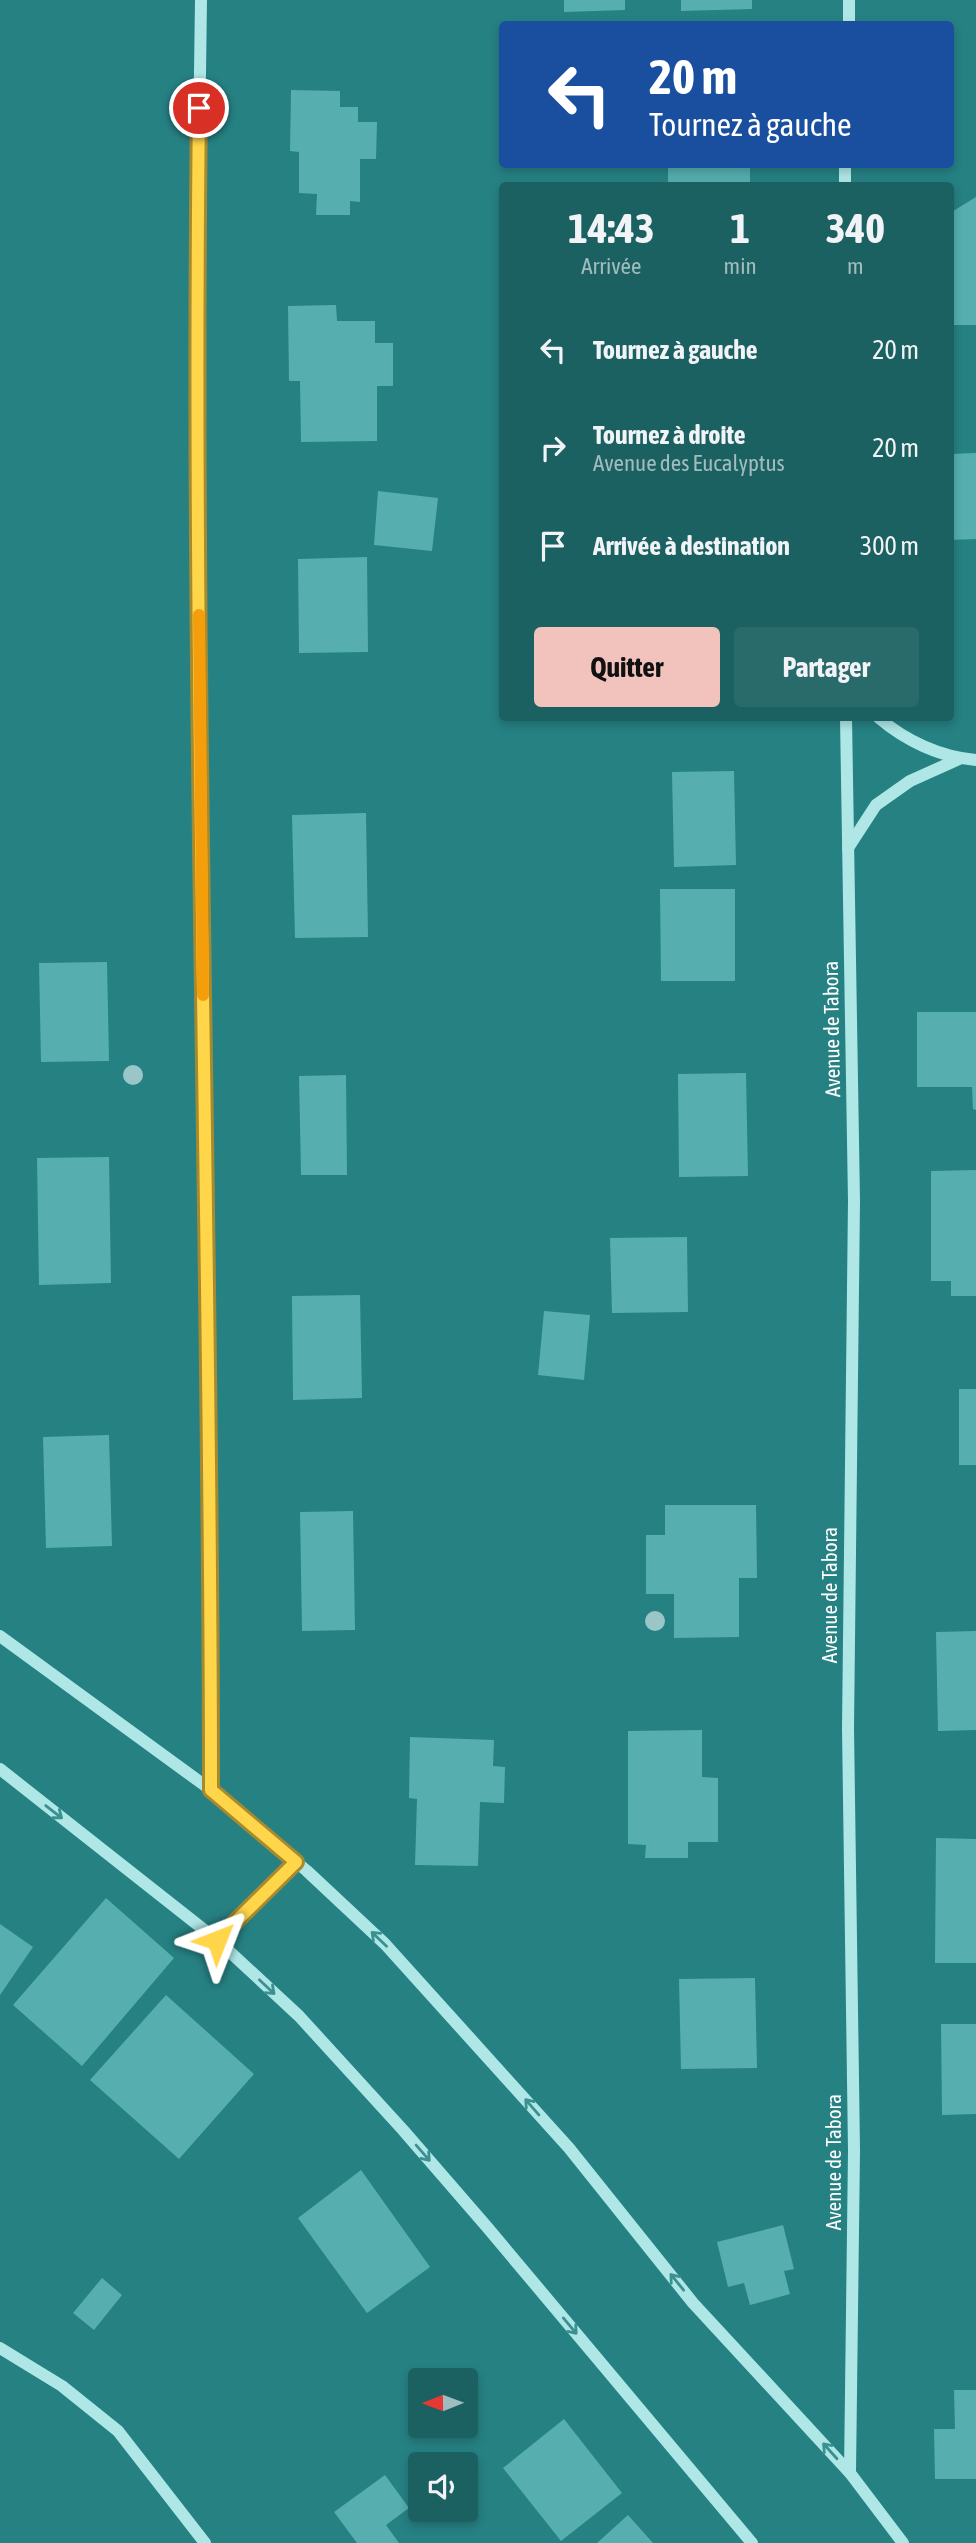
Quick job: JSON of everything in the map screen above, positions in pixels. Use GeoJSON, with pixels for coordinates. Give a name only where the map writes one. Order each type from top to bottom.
{"type":"FeatureCollection","features":[{"type":"Feature","properties":{"kind":"street"},"geometry":{"type":"LineString","coordinates":[[201,0],[198,217],[199,733],[211,1450],[211,1790]]}},
{"type":"Feature","properties":{"kind":"street"},"geometry":{"type":"LineString","coordinates":[[849,0],[849,21]]}},
{"type":"Feature","properties":{"kind":"street","name":"Avenue de Tabora"},"geometry":{"type":"LineString","coordinates":[[846,721],[854,1201],[848,1728],[854,2150],[850,2473]]}},
{"type":"Feature","properties":{"kind":"street"},"geometry":{"type":"LineString","coordinates":[[883,721],[918,745],[959,759],[976,760]]}},
{"type":"Feature","properties":{"kind":"street"},"geometry":{"type":"LineString","coordinates":[[848,848],[876,805],[910,780],[959,759]]}},
{"type":"Feature","properties":{"kind":"street"},"geometry":{"type":"LineString","coordinates":[[0,1636],[211,1790],[296,1862],[385,1944],[569,2148],[694,2303],[850,2473],[902,2543]]}},
{"type":"Feature","properties":{"kind":"street"},"geometry":{"type":"LineString","coordinates":[[0,1769],[217,1940],[299,2016],[487,2227],[751,2543]]}},
{"type":"Feature","properties":{"kind":"street"},"geometry":{"type":"LineString","coordinates":[[217,1940],[296,1862]]}},
{"type":"Feature","properties":{"kind":"street"},"geometry":{"type":"LineString","coordinates":[[0,2348],[62,2386],[118,2431],[205,2543]]}},
{"type":"Feature","properties":{"kind":"building"},"geometry":{"type":"Polygon","coordinates":[[[564,0],[625,0],[625,10],[564,12],[564,0]]]}},
{"type":"Feature","properties":{"kind":"building"},"geometry":{"type":"Polygon","coordinates":[[[681,0],[752,0],[752,9],[681,11],[681,0]]]}},
{"type":"Feature","properties":{"kind":"building"},"geometry":{"type":"Polygon","coordinates":[[[291,90],[340,91],[340,107],[358,107],[358,122],[377,122],[376,159],[360,159],[360,202],[350,201],[350,215],[316,215],[317,194],[299,193],[299,152],[290,151],[291,90]]]}},
{"type":"Feature","properties":{"kind":"building"},"geometry":{"type":"Polygon","coordinates":[[[668,168],[750,168],[750,182],[668,182],[668,168]]]}},
{"type":"Feature","properties":{"kind":"building"},"geometry":{"type":"Polygon","coordinates":[[[976,197],[976,325],[954,325],[954,211],[976,197]]]}},
{"type":"Feature","properties":{"kind":"building"},"geometry":{"type":"Polygon","coordinates":[[[336,305],[337,321],[375,321],[375,343],[393,343],[393,386],[377,386],[377,441],[301,442],[300,381],[289,381],[288,306],[336,305]]]}},
{"type":"Feature","properties":{"kind":"building"},"geometry":{"type":"Polygon","coordinates":[[[976,453],[976,539],[954,540],[954,454],[976,453]]]}},
{"type":"Feature","properties":{"kind":"building"},"geometry":{"type":"Polygon","coordinates":[[[378,491],[438,498],[432,551],[374,545],[378,491]]]}},
{"type":"Feature","properties":{"kind":"building"},"geometry":{"type":"Polygon","coordinates":[[[367,557],[368,652],[299,653],[298,559],[367,557]]]}},
{"type":"Feature","properties":{"kind":"building"},"geometry":{"type":"Polygon","coordinates":[[[734,771],[736,865],[674,867],[672,772],[734,771]]]}},
{"type":"Feature","properties":{"kind":"building"},"geometry":{"type":"Polygon","coordinates":[[[366,813],[368,937],[295,938],[292,815],[366,813]]]}},
{"type":"Feature","properties":{"kind":"building"},"geometry":{"type":"Polygon","coordinates":[[[660,889],[735,889],[735,981],[661,981],[660,889]]]}},
{"type":"Feature","properties":{"kind":"building"},"geometry":{"type":"Polygon","coordinates":[[[107,962],[109,1061],[41,1062],[39,963],[107,962]]]}},
{"type":"Feature","properties":{"kind":"building"},"geometry":{"type":"Polygon","coordinates":[[[917,1012],[976,1012],[976,1110],[973,1109],[972,1087],[917,1087],[917,1012]]]}},
{"type":"Feature","properties":{"kind":"building"},"geometry":{"type":"Polygon","coordinates":[[[746,1073],[748,1176],[679,1177],[678,1074],[746,1073]]]}},
{"type":"Feature","properties":{"kind":"building"},"geometry":{"type":"Polygon","coordinates":[[[346,1075],[347,1175],[301,1175],[299,1076],[346,1075]]]}},
{"type":"Feature","properties":{"kind":"building"},"geometry":{"type":"Polygon","coordinates":[[[109,1157],[111,1283],[39,1285],[37,1158],[109,1157]]]}},
{"type":"Feature","properties":{"kind":"building"},"geometry":{"type":"Polygon","coordinates":[[[976,1170],[976,1296],[951,1296],[951,1281],[931,1281],[931,1171],[976,1170]]]}},
{"type":"Feature","properties":{"kind":"building"},"geometry":{"type":"Polygon","coordinates":[[[687,1237],[688,1312],[612,1313],[610,1238],[687,1237]]]}},
{"type":"Feature","properties":{"kind":"building"},"geometry":{"type":"Polygon","coordinates":[[[360,1295],[362,1398],[293,1400],[292,1296],[360,1295]]]}},
{"type":"Feature","properties":{"kind":"building"},"geometry":{"type":"Polygon","coordinates":[[[544,1311],[590,1315],[584,1380],[538,1375],[544,1311]]]}},
{"type":"Feature","properties":{"kind":"building"},"geometry":{"type":"Polygon","coordinates":[[[959,1389],[976,1389],[976,1465],[959,1465],[959,1389]]]}},
{"type":"Feature","properties":{"kind":"building"},"geometry":{"type":"Polygon","coordinates":[[[109,1435],[112,1546],[46,1548],[43,1437],[109,1435]]]}},
{"type":"Feature","properties":{"kind":"building"},"geometry":{"type":"Polygon","coordinates":[[[665,1505],[756,1505],[757,1578],[739,1578],[739,1637],[674,1638],[674,1594],[646,1594],[646,1535],[665,1535],[665,1505]]]}},
{"type":"Feature","properties":{"kind":"building"},"geometry":{"type":"Polygon","coordinates":[[[353,1511],[355,1630],[302,1631],[300,1512],[353,1511]]]}},
{"type":"Feature","properties":{"kind":"building"},"geometry":{"type":"Polygon","coordinates":[[[976,1631],[976,1730],[938,1731],[936,1632],[976,1631]]]}},
{"type":"Feature","properties":{"kind":"building"},"geometry":{"type":"Polygon","coordinates":[[[702,1730],[702,1777],[718,1778],[718,1842],[688,1842],[688,1858],[645,1858],[646,1845],[628,1844],[628,1731],[702,1730]]]}},
{"type":"Feature","properties":{"kind":"building"},"geometry":{"type":"Polygon","coordinates":[[[410,1737],[494,1740],[493,1766],[505,1767],[504,1803],[480,1802],[478,1866],[415,1865],[417,1799],[409,1798],[410,1737]]]}},
{"type":"Feature","properties":{"kind":"building"},"geometry":{"type":"Polygon","coordinates":[[[936,1838],[976,1839],[976,1963],[935,1963],[936,1838]]]}},
{"type":"Feature","properties":{"kind":"building"},"geometry":{"type":"Polygon","coordinates":[[[106,1898],[174,1958],[82,2066],[13,2005],[106,1898]]]}},
{"type":"Feature","properties":{"kind":"building"},"geometry":{"type":"Polygon","coordinates":[[[0,1924],[33,1947],[0,1995],[0,1924]]]}},
{"type":"Feature","properties":{"kind":"building"},"geometry":{"type":"Polygon","coordinates":[[[755,1978],[757,2068],[681,2069],[679,1979],[755,1978]]]}},
{"type":"Feature","properties":{"kind":"building"},"geometry":{"type":"Polygon","coordinates":[[[166,1995],[254,2074],[179,2159],[90,2080],[166,1995]]]}},
{"type":"Feature","properties":{"kind":"building"},"geometry":{"type":"Polygon","coordinates":[[[941,2024],[976,2024],[976,2114],[942,2115],[941,2024]]]}},
{"type":"Feature","properties":{"kind":"building"},"geometry":{"type":"Polygon","coordinates":[[[361,2170],[430,2267],[367,2313],[298,2218],[361,2170]]]}},
{"type":"Feature","properties":{"kind":"building"},"geometry":{"type":"Polygon","coordinates":[[[783,2225],[794,2269],[784,2271],[790,2294],[750,2305],[744,2283],[728,2287],[717,2242],[783,2225]]]}},
{"type":"Feature","properties":{"kind":"building"},"geometry":{"type":"Polygon","coordinates":[[[102,2278],[122,2295],[94,2330],[73,2313],[102,2278]]]}},
{"type":"Feature","properties":{"kind":"building"},"geometry":{"type":"Polygon","coordinates":[[[954,2390],[976,2390],[976,2479],[935,2479],[934,2429],[955,2429],[954,2390]]]}},
{"type":"Feature","properties":{"kind":"building"},"geometry":{"type":"Polygon","coordinates":[[[564,2419],[622,2493],[561,2541],[503,2468],[564,2419]]]}},
{"type":"Feature","properties":{"kind":"building"},"geometry":{"type":"Polygon","coordinates":[[[385,2475],[408,2507],[386,2525],[399,2543],[357,2543],[334,2512],[385,2475]]]}},
{"type":"Feature","properties":{"kind":"building"},"geometry":{"type":"Polygon","coordinates":[[[628,2515],[653,2543],[597,2543],[628,2515]]]}},
{"type":"Feature","properties":{"kind":"slow traffic"},"geometry":{"type":"LineString","coordinates":[[199,615],[203,995]]}},
{"type":"Feature","properties":{"kind":"route"},"geometry":{"type":"LineString","coordinates":[[199,108],[199,733],[211,1450],[211,1790],[296,1862],[217,1940]]}}]}
